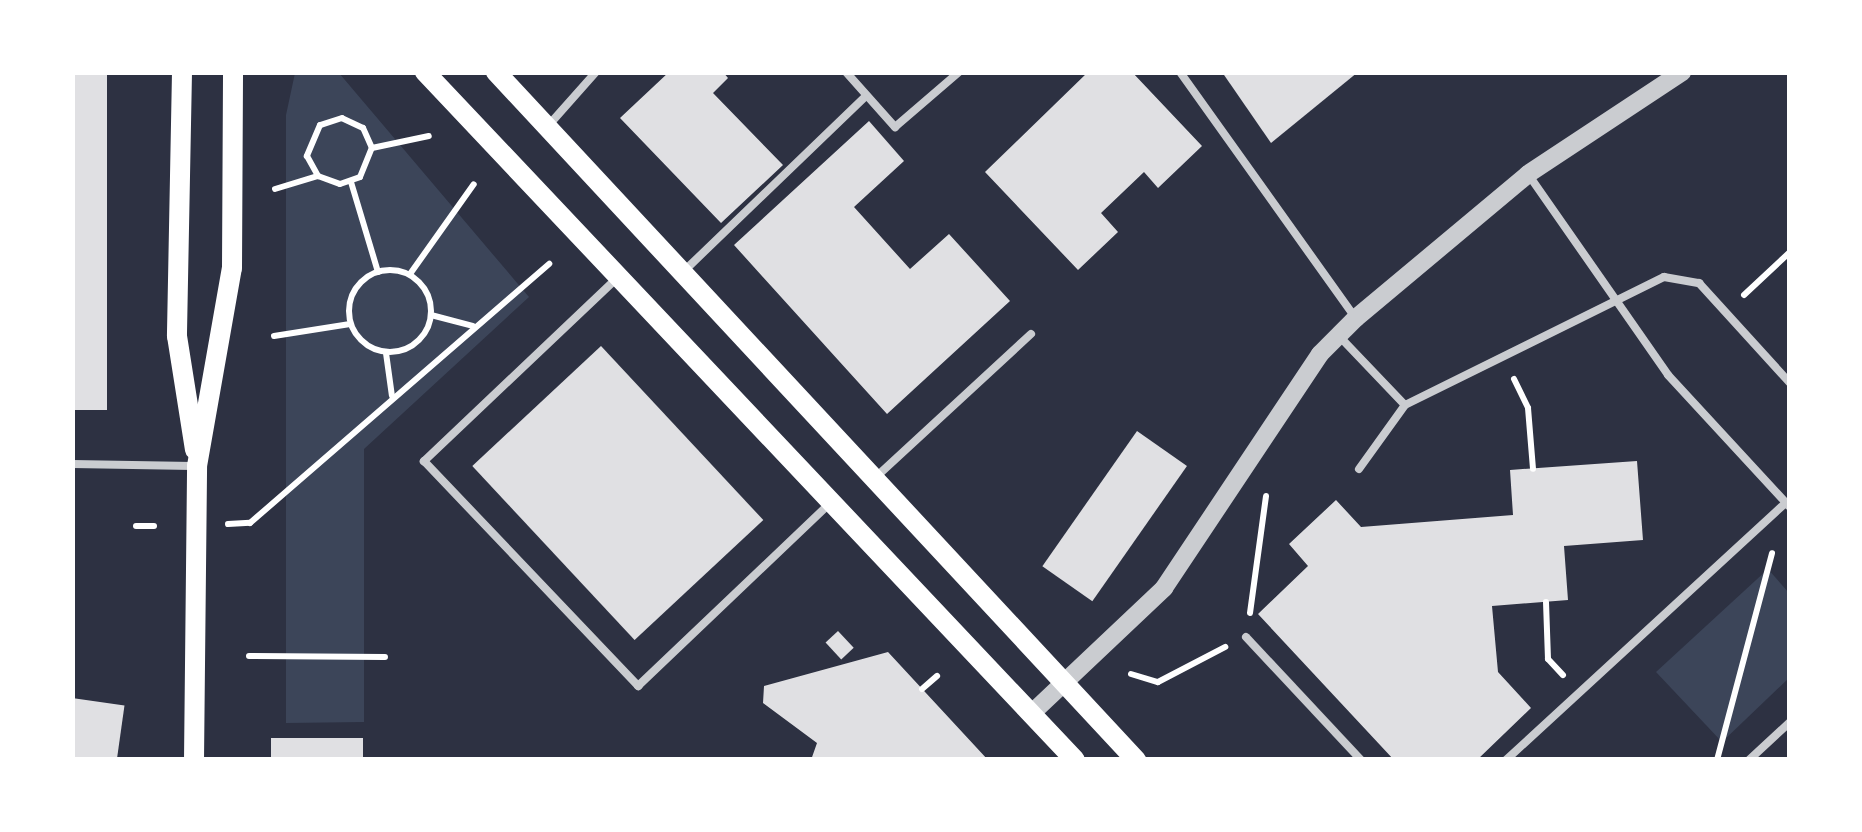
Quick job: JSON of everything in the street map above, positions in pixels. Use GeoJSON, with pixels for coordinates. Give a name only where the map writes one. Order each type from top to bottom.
{"type":"FeatureCollection","features":[{"type":"Feature","properties":{"kind":"main road"},"geometry":{"type":"LineString","coordinates":[[182,72],[177,336],[197,466],[194,760]]}},
{"type":"Feature","properties":{"kind":"main road"},"geometry":{"type":"LineString","coordinates":[[197,466],[232,268],[233,72]]}},
{"type":"Feature","properties":{"kind":"main road"},"geometry":{"type":"LineString","coordinates":[[425,72],[1075,760]]}},
{"type":"Feature","properties":{"kind":"main road"},"geometry":{"type":"LineString","coordinates":[[496,72],[1136,760]]}},
{"type":"Feature","properties":{"kind":"street"},"geometry":{"type":"LineString","coordinates":[[1032,713],[1164,588],[1339,336],[1356,318],[1528,174],[1682,72]]}},
{"type":"Feature","properties":{"kind":"lane"},"geometry":{"type":"LineString","coordinates":[[548,126],[596,72]]}},
{"type":"Feature","properties":{"kind":"lane"},"geometry":{"type":"LineString","coordinates":[[846,72],[895,127],[959,72]]}},
{"type":"Feature","properties":{"kind":"lane"},"geometry":{"type":"LineString","coordinates":[[1180,72],[1356,318]]}},
{"type":"Feature","properties":{"kind":"lane"},"geometry":{"type":"LineString","coordinates":[[683,272],[866,96]]}},
{"type":"Feature","properties":{"kind":"lane"},"geometry":{"type":"LineString","coordinates":[[1506,760],[1787,505],[1614,302],[1528,174]]}},
{"type":"Feature","properties":{"kind":"lane"},"geometry":{"type":"LineString","coordinates":[[1359,469],[1406,405],[1614,302],[1684,274],[1790,382]]}},
{"type":"Feature","properties":{"kind":"lane"},"geometry":{"type":"LineString","coordinates":[[619,276],[424,461],[638,686],[832,502]]}},
{"type":"Feature","properties":{"kind":"lane"},"geometry":{"type":"LineString","coordinates":[[874,480],[1031,334]]}},
{"type":"Feature","properties":{"kind":"lane"},"geometry":{"type":"LineString","coordinates":[[1339,336],[1406,405]]}},
{"type":"Feature","properties":{"kind":"lane"},"geometry":{"type":"LineString","coordinates":[[72,464],[197,466]]}},
{"type":"Feature","properties":{"kind":"lane"},"geometry":{"type":"LineString","coordinates":[[1246,636],[1361,760]]}},
{"type":"Feature","properties":{"kind":"lane"},"geometry":{"type":"LineString","coordinates":[[1750,760],[1790,722]]}},
{"type":"Feature","properties":{"kind":"path"},"geometry":{"type":"LineString","coordinates":[[318,176],[308,144],[330,120],[363,128],[372,148]]}},
{"type":"Feature","properties":{"kind":"path"},"geometry":{"type":"LineString","coordinates":[[378,272],[352,182],[372,148],[429,136]]}},
{"type":"Feature","properties":{"kind":"path"},"geometry":{"type":"LineString","coordinates":[[275,190],[318,176],[352,182]]}},
{"type":"Feature","properties":{"kind":"path"},"geometry":{"type":"LineString","coordinates":[[410,274],[474,184]]}},
{"type":"Feature","properties":{"kind":"path"},"geometry":{"type":"LineString","coordinates":[[1725,313],[1790,252]]}},
{"type":"Feature","properties":{"kind":"path"},"geometry":{"type":"LineString","coordinates":[[218,524],[250,523],[392,396],[549,264]]}},
{"type":"Feature","properties":{"kind":"path"},"geometry":{"type":"LineString","coordinates":[[350,324],[353,292],[378,272],[410,274]]}},
{"type":"Feature","properties":{"kind":"path"},"geometry":{"type":"LineString","coordinates":[[410,274],[431,315],[474,326]]}},
{"type":"Feature","properties":{"kind":"path"},"geometry":{"type":"LineString","coordinates":[[386,353],[417,344],[431,315]]}},
{"type":"Feature","properties":{"kind":"path"},"geometry":{"type":"LineString","coordinates":[[274,336],[350,324],[386,353],[392,396]]}},
{"type":"Feature","properties":{"kind":"path"},"geometry":{"type":"LineString","coordinates":[[1503,356],[1528,408],[1533,469]]}},
{"type":"Feature","properties":{"kind":"path"},"geometry":{"type":"LineString","coordinates":[[1131,674],[1158,682],[1246,636],[1266,496]]}},
{"type":"Feature","properties":{"kind":"path"},"geometry":{"type":"LineString","coordinates":[[1717,760],[1787,505]]}},
{"type":"Feature","properties":{"kind":"path"},"geometry":{"type":"LineString","coordinates":[[136,526],[154,526]]}},
{"type":"Feature","properties":{"kind":"path"},"geometry":{"type":"LineString","coordinates":[[1546,602],[1548,660],[1578,692]]}},
{"type":"Feature","properties":{"kind":"path"},"geometry":{"type":"LineString","coordinates":[[249,656],[385,658]]}},
{"type":"Feature","properties":{"kind":"path"},"geometry":{"type":"LineString","coordinates":[[922,689],[937,676]]}},
{"type":"Feature","properties":{"kind":"shaded area"},"geometry":{"type":"Polygon","coordinates":[[[295,73],[339,73],[529,297],[364,449],[364,722],[286,723],[286,115],[295,73]]]}},
{"type":"Feature","properties":{"kind":"shaded area"},"geometry":{"type":"Polygon","coordinates":[[[1768,569],[1789,593],[1789,678],[1722,742],[1656,672],[1768,569]]]}},
{"type":"Feature","properties":{"kind":"building"},"geometry":{"type":"Polygon","coordinates":[[[72,72],[107,72],[107,410],[72,410],[72,72]]]}},
{"type":"Feature","properties":{"kind":"building"},"geometry":{"type":"Polygon","coordinates":[[[669,72],[723,72],[728,78],[713,93],[783,165],[721,223],[620,118],[669,72]]]}},
{"type":"Feature","properties":{"kind":"building"},"geometry":{"type":"Polygon","coordinates":[[[1088,72],[1132,72],[1202,146],[1158,188],[1144,172],[1101,213],[1118,232],[1078,270],[985,172],[1088,72]]]}},
{"type":"Feature","properties":{"kind":"building"},"geometry":{"type":"Polygon","coordinates":[[[1222,72],[1358,72],[1271,143],[1222,72]]]}},
{"type":"Feature","properties":{"kind":"building"},"geometry":{"type":"Polygon","coordinates":[[[869,121],[904,161],[854,207],[910,269],[949,234],[1010,301],[887,414],[734,245],[869,121]]]}},
{"type":"Feature","properties":{"kind":"building"},"geometry":{"type":"Polygon","coordinates":[[[601,346],[763,520],[635,640],[472,466],[601,346]]]}},
{"type":"Feature","properties":{"kind":"building"},"geometry":{"type":"Polygon","coordinates":[[[1137,431],[1187,466],[1092,601],[1042,566],[1137,431]]]}},
{"type":"Feature","properties":{"kind":"building"},"geometry":{"type":"Polygon","coordinates":[[[1637,461],[1643,540],[1564,546],[1568,600],[1492,606],[1498,672],[1531,708],[1477,760],[1394,760],[1258,614],[1308,566],[1289,544],[1336,500],[1361,527],[1513,515],[1510,470],[1637,461]]]}},
{"type":"Feature","properties":{"kind":"building"},"geometry":{"type":"Polygon","coordinates":[[[838,631],[854,648],[841,659],[826,643],[838,631]]]}},
{"type":"Feature","properties":{"kind":"building"},"geometry":{"type":"Polygon","coordinates":[[[888,652],[988,760],[811,760],[817,743],[763,703],[764,686],[888,652]]]}},
{"type":"Feature","properties":{"kind":"building"},"geometry":{"type":"Polygon","coordinates":[[[72,698],[124,705],[117,760],[72,760],[72,698]]]}},
{"type":"Feature","properties":{"kind":"building"},"geometry":{"type":"Polygon","coordinates":[[[271,738],[363,738],[363,760],[271,760],[271,738]]]}}]}
